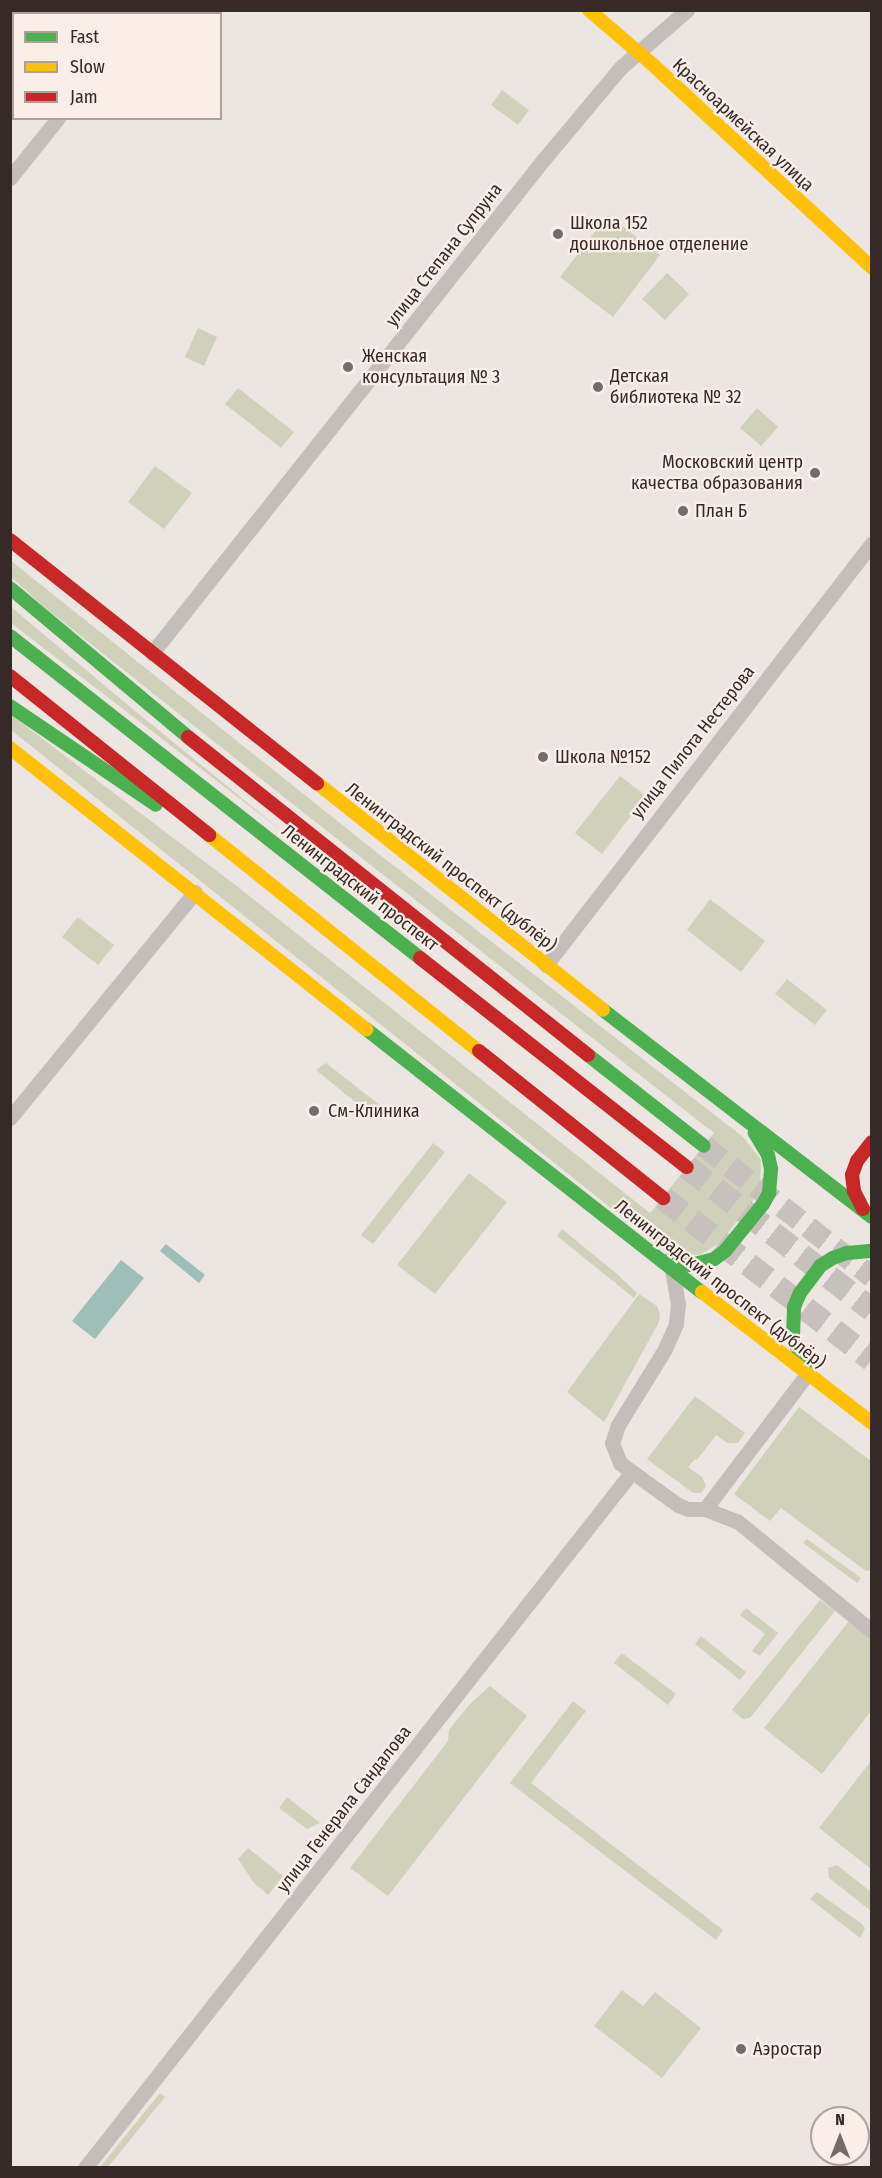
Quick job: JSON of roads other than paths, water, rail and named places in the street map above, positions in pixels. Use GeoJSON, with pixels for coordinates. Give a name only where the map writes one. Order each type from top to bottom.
{"type":"FeatureCollection","features":[{"type":"Feature","properties":{"kind":"main road","name":"Красноармейская улица"},"geometry":{"type":"LineString","coordinates":[[589,10],[872,268]]}},
{"type":"Feature","properties":{"kind":"main road","name":"Ленинградский проспект (дублёр)"},"geometry":{"type":"LineString","coordinates":[[10,540],[546,965],[868,1214]]}},
{"type":"Feature","properties":{"kind":"main road"},"geometry":{"type":"LineString","coordinates":[[10,588],[291,821],[704,1146]]}},
{"type":"Feature","properties":{"kind":"main road","name":"Ленинградский проспект"},"geometry":{"type":"LineString","coordinates":[[10,636],[687,1167]]}},
{"type":"Feature","properties":{"kind":"main road"},"geometry":{"type":"LineString","coordinates":[[10,676],[663,1197]]}},
{"type":"Feature","properties":{"kind":"main road"},"geometry":{"type":"LineString","coordinates":[[10,706],[250,869]]}},
{"type":"Feature","properties":{"kind":"main road","name":"Ленинградский проспект (дублёр)"},"geometry":{"type":"LineString","coordinates":[[10,748],[646,1250],[872,1423]]}},
{"type":"Feature","properties":{"kind":"main road"},"geometry":{"type":"LineString","coordinates":[[646,1250],[662,1261],[676,1265],[708,1262],[725,1251],[763,1204],[771,1181],[768,1155],[746,1120]]}},
{"type":"Feature","properties":{"kind":"main road"},"geometry":{"type":"LineString","coordinates":[[868,1214],[854,1191],[852,1175],[857,1161],[872,1142]]}},
{"type":"Feature","properties":{"kind":"main road"},"geometry":{"type":"LineString","coordinates":[[807,1374],[793,1337],[794,1307],[800,1293],[820,1266],[833,1258],[847,1253],[872,1251]]}},
{"type":"Feature","properties":{"kind":"street","name":"улица Степана Супруна"},"geometry":{"type":"LineString","coordinates":[[152,653],[544,159],[620,68],[687,10]]}},
{"type":"Feature","properties":{"kind":"street"},"geometry":{"type":"LineString","coordinates":[[10,178],[56,120]]}},
{"type":"Feature","properties":{"kind":"street","name":"улица Пилота Нестерова"},"geometry":{"type":"LineString","coordinates":[[546,965],[872,543]]}},
{"type":"Feature","properties":{"kind":"street"},"geometry":{"type":"LineString","coordinates":[[10,1118],[195,892]]}},
{"type":"Feature","properties":{"kind":"street"},"geometry":{"type":"LineString","coordinates":[[672,1270],[678,1304],[674,1330],[618,1425],[612,1443],[620,1463],[678,1505],[688,1509],[705,1509],[737,1521],[872,1631]]}},
{"type":"Feature","properties":{"kind":"street"},"geometry":{"type":"LineString","coordinates":[[705,1509],[807,1374]]}},
{"type":"Feature","properties":{"kind":"street","name":"улица Генерала Сандалова"},"geometry":{"type":"LineString","coordinates":[[86,2168],[631,1473]]}},
{"type":"Feature","properties":{"kind":"water"},"geometry":{"type":"Polygon","coordinates":[[[166,1244],[205,1275],[199,1283],[160,1251],[166,1244]]]}},
{"type":"Feature","properties":{"kind":"water"},"geometry":{"type":"Polygon","coordinates":[[[121,1260],[144,1278],[95,1339],[72,1321],[121,1260]]]}},
{"type":"Feature","properties":{"kind":"tunnel"},"geometry":{"type":"LineString","coordinates":[[704,1146],[872,1277]]}},
{"type":"Feature","properties":{"kind":"tunnel"},"geometry":{"type":"LineString","coordinates":[[687,1167],[872,1310]]}},
{"type":"Feature","properties":{"kind":"tunnel"},"geometry":{"type":"LineString","coordinates":[[663,1198],[872,1360]]}},
{"type":"Feature","properties":{"kind":"place","name":"Школа 152 дошкольное отделение"},"geometry":{"type":"Point","coordinates":[558,234]}},
{"type":"Feature","properties":{"kind":"place","name":"Женская консультация № 3"},"geometry":{"type":"Point","coordinates":[348,367]}},
{"type":"Feature","properties":{"kind":"place","name":"Детская библиотека № 32"},"geometry":{"type":"Point","coordinates":[598,387]}},
{"type":"Feature","properties":{"kind":"place","name":"Московский центр качества образования"},"geometry":{"type":"Point","coordinates":[815,473]}},
{"type":"Feature","properties":{"kind":"place","name":"План Б"},"geometry":{"type":"Point","coordinates":[683,511]}},
{"type":"Feature","properties":{"kind":"place","name":"Школа №152"},"geometry":{"type":"Point","coordinates":[543,757]}},
{"type":"Feature","properties":{"kind":"place","name":"См-Клиника"},"geometry":{"type":"Point","coordinates":[314,1111]}},
{"type":"Feature","properties":{"kind":"place","name":"Аэростар"},"geometry":{"type":"Point","coordinates":[741,2049]}}]}
